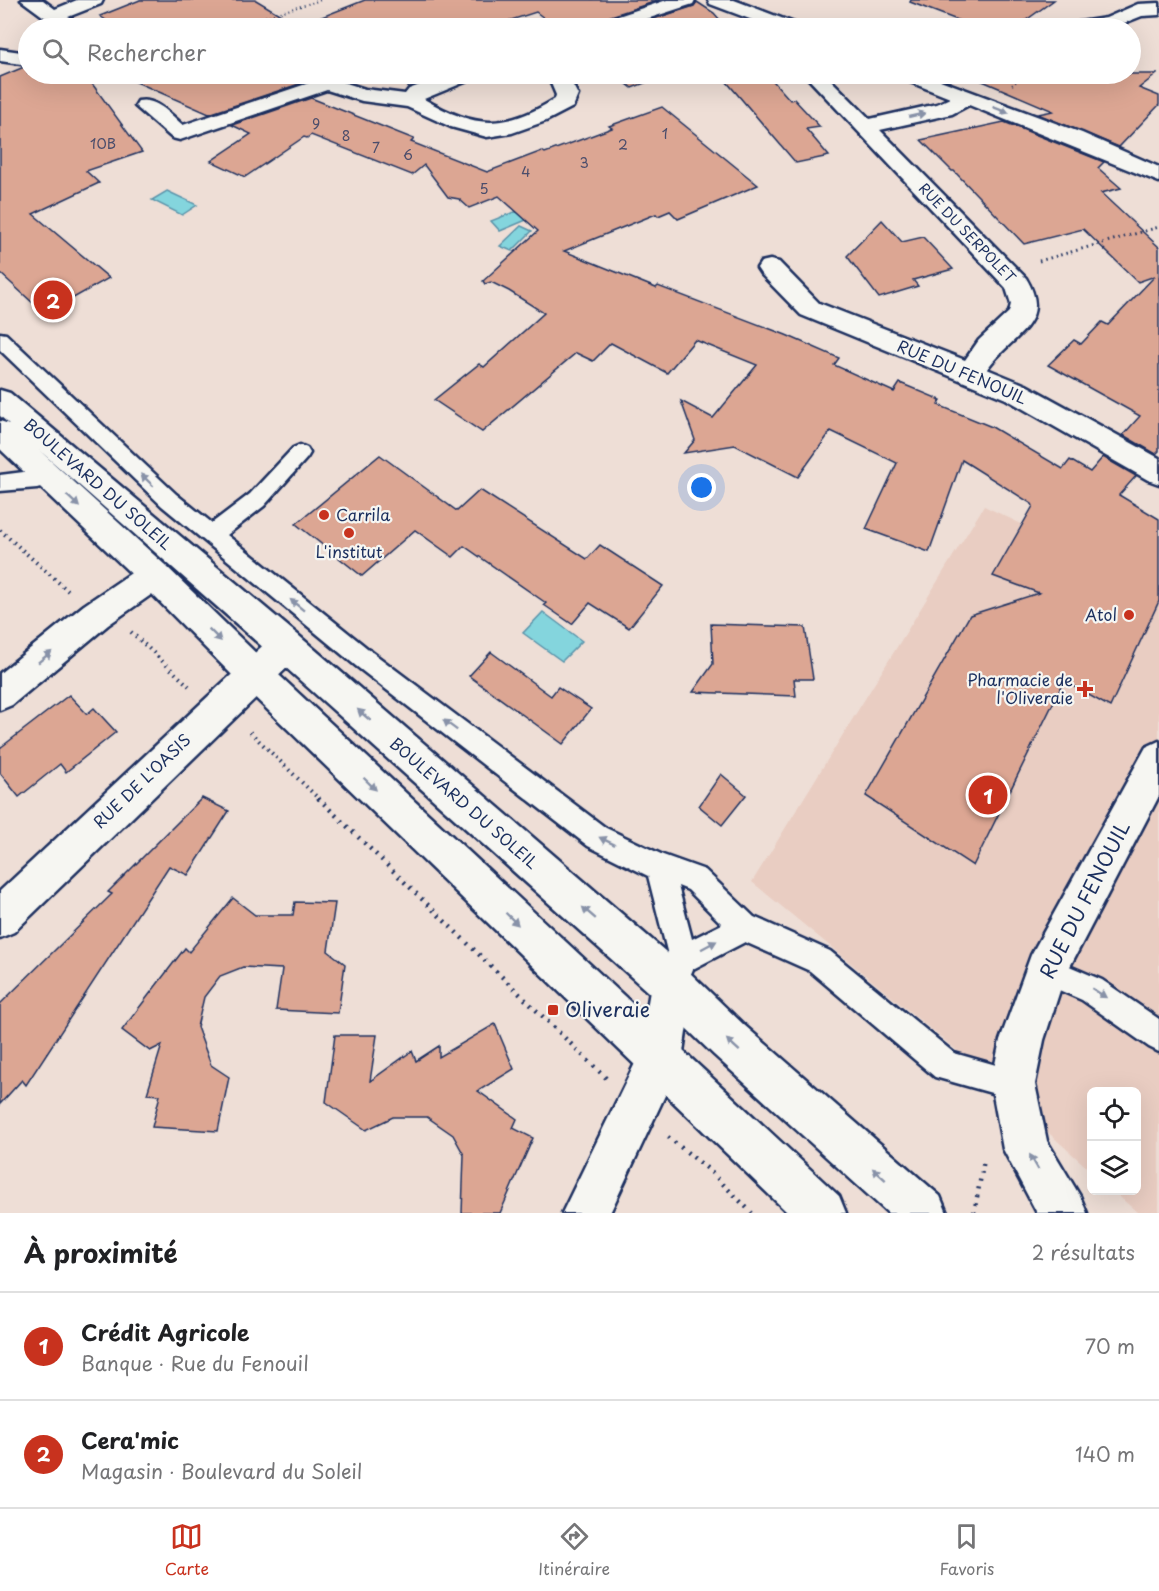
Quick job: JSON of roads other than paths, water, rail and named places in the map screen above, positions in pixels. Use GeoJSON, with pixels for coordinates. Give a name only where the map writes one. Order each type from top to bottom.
{"type":"FeatureCollection","features":[{"type":"Feature","properties":{"kind":"street"},"geometry":{"type":"LineString","coordinates":[[30,0],[57,18]]}},
{"type":"Feature","properties":{"kind":"street"},"geometry":{"type":"LineString","coordinates":[[54,16],[94,0]]}},
{"type":"Feature","properties":{"kind":"street"},"geometry":{"type":"LineString","coordinates":[[631,18],[686,0]]}},
{"type":"Feature","properties":{"kind":"street"},"geometry":{"type":"LineString","coordinates":[[717,0],[764,18]]}},
{"type":"Feature","properties":{"kind":"street"},"geometry":{"type":"LineString","coordinates":[[1121,18],[1138,10],[1159,9]]}},
{"type":"Feature","properties":{"kind":"street"},"geometry":{"type":"LineString","coordinates":[[0,55],[18,58]]}},
{"type":"Feature","properties":{"kind":"street"},"geometry":{"type":"LineString","coordinates":[[146,106],[180,133],[324,84]]}},
{"type":"Feature","properties":{"kind":"street"},"geometry":{"type":"LineString","coordinates":[[330,84],[362,95],[413,100],[423,108],[476,128],[488,130],[501,128],[566,102],[567,95],[562,84]]}},
{"type":"Feature","properties":{"kind":"street"},"geometry":{"type":"LineString","coordinates":[[413,100],[416,93],[441,84]]}},
{"type":"Feature","properties":{"kind":"street","name":"RUE DU SERPOLET"},"geometry":{"type":"LineString","coordinates":[[823,84],[1017,284],[1024,295],[1025,306],[1022,316],[988,349],[970,374]]}},
{"type":"Feature","properties":{"kind":"street"},"geometry":{"type":"LineString","coordinates":[[934,84],[1074,138],[1159,175]]}},
{"type":"Feature","properties":{"kind":"street"},"geometry":{"type":"LineString","coordinates":[[864,127],[944,109],[968,97]]}},
{"type":"Feature","properties":{"kind":"street","name":"RUE DU FENOUIL"},"geometry":{"type":"LineString","coordinates":[[770,268],[810,309],[1016,392],[1159,472]]}},
{"type":"Feature","properties":{"kind":"street","name":"BOULEVARD DU SOLEIL"},"geometry":{"type":"LineString","coordinates":[[0,400],[286,646],[677,972],[729,1041],[923,1213]]}},
{"type":"Feature","properties":{"kind":"street","name":"BOULEVARD DU SOLEIL"},"geometry":{"type":"LineString","coordinates":[[0,432],[822,1213]]}},
{"type":"Feature","properties":{"kind":"street"},"geometry":{"type":"LineString","coordinates":[[0,694],[96,615],[153,575]]}},
{"type":"Feature","properties":{"kind":"street","name":"RUE DE L'OASIS"},"geometry":{"type":"LineString","coordinates":[[0,918],[218,708],[286,646]]}},
{"type":"Feature","properties":{"kind":"street","name":"RUE DU FENOUIL"},"geometry":{"type":"LineString","coordinates":[[1063,1213],[1026,1149],[1013,1084],[1022,1040],[1046,970],[1159,759]]}},
{"type":"Feature","properties":{"kind":"street"},"geometry":{"type":"LineString","coordinates":[[586,1213],[660,1059],[677,972]]}},
{"type":"Feature","properties":{"kind":"lane"},"geometry":{"type":"LineString","coordinates":[[0,339],[169,501],[364,659],[597,837],[659,867],[696,879],[744,927],[820,961],[946,1066],[1013,1084]]}},
{"type":"Feature","properties":{"kind":"lane"},"geometry":{"type":"LineString","coordinates":[[211,535],[256,500],[300,453]]}},
{"type":"Feature","properties":{"kind":"lane"},"geometry":{"type":"LineString","coordinates":[[0,483],[47,477]]}},
{"type":"Feature","properties":{"kind":"lane"},"geometry":{"type":"LineString","coordinates":[[659,867],[677,972],[744,927]]}},
{"type":"Feature","properties":{"kind":"lane"},"geometry":{"type":"LineString","coordinates":[[1046,970],[1070,977],[1097,991],[1159,1037]]}},
{"type":"Feature","properties":{"kind":"water"},"geometry":{"type":"Polygon","coordinates":[[[167,191],[197,205],[182,215],[152,200],[167,191]]]}},
{"type":"Feature","properties":{"kind":"water"},"geometry":{"type":"Polygon","coordinates":[[[514,212],[525,213],[531,218],[500,231],[491,221],[514,212]]]}},
{"type":"Feature","properties":{"kind":"water"},"geometry":{"type":"Polygon","coordinates":[[[521,226],[532,231],[512,251],[500,246],[521,226]]]}},
{"type":"Feature","properties":{"kind":"water"},"geometry":{"type":"Polygon","coordinates":[[[543,612],[582,641],[562,661],[523,633],[543,612]]]}},
{"type":"Feature","properties":{"kind":"place","name":"Cera'mic"},"geometry":{"type":"Point","coordinates":[53,300]}},
{"type":"Feature","properties":{"kind":"place","name":"Carrila"},"geometry":{"type":"Point","coordinates":[324,515]}},
{"type":"Feature","properties":{"kind":"place","name":"L'institut"},"geometry":{"type":"Point","coordinates":[349,533]}},
{"type":"Feature","properties":{"kind":"place","name":"Atol"},"geometry":{"type":"Point","coordinates":[1129,615]}},
{"type":"Feature","properties":{"kind":"place","name":"Pharmacie de l'Oliveraie"},"geometry":{"type":"Point","coordinates":[1085,689]}},
{"type":"Feature","properties":{"kind":"place","name":"Crédit Agricole"},"geometry":{"type":"Point","coordinates":[988,795]}},
{"type":"Feature","properties":{"kind":"place","name":"Oliveraie"},"geometry":{"type":"Point","coordinates":[553,1010]}}]}
